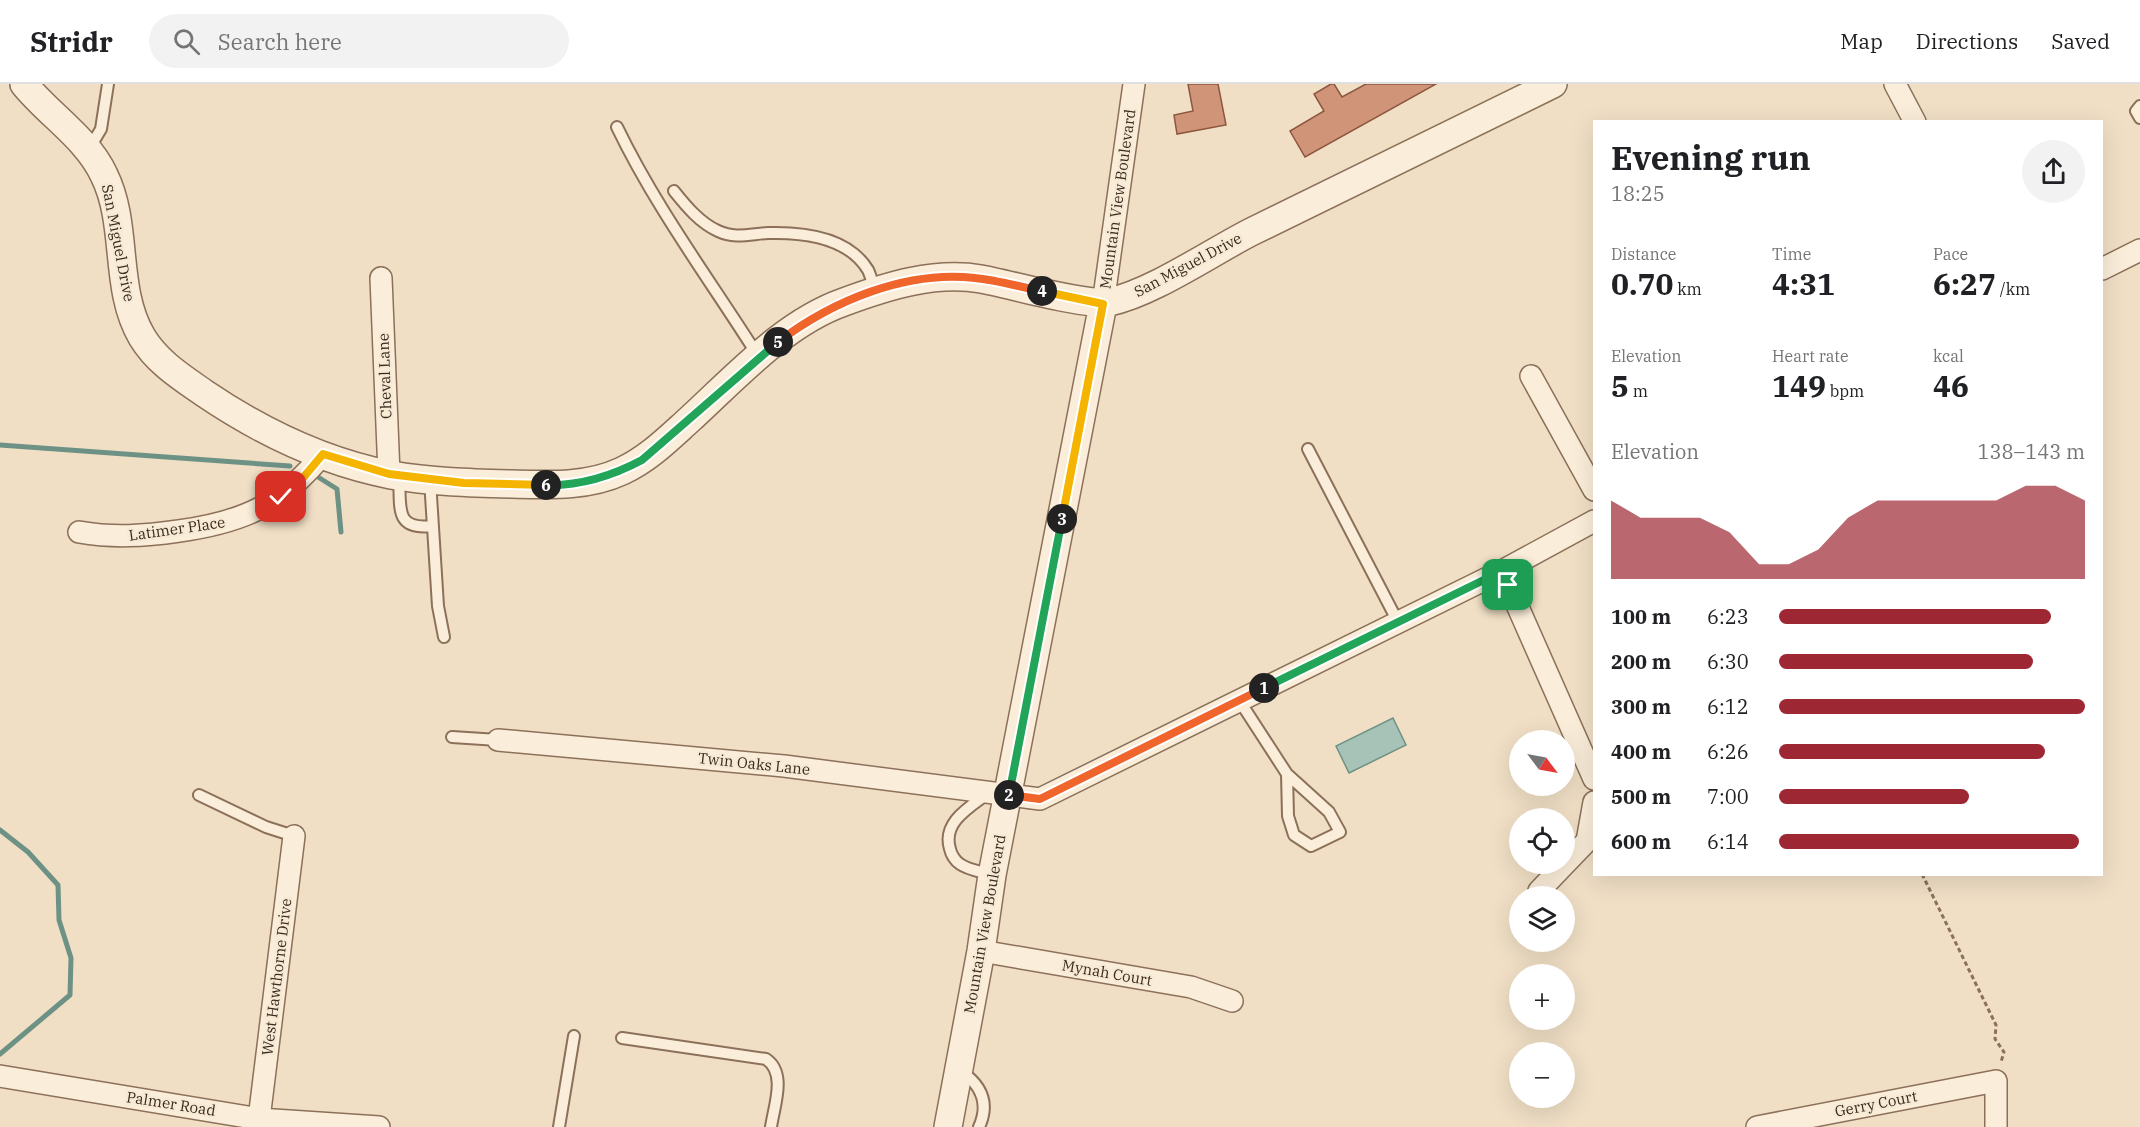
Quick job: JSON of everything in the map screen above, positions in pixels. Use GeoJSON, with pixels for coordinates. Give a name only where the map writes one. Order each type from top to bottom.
{"type":"FeatureCollection","features":[{"type":"Feature","properties":{"kind":"street","name":"San Miguel Drive"},"geometry":{"type":"LineString","coordinates":[[24,84],[88,150],[105,175],[111,193],[128,301],[133,319],[148,345],[172,370],[218,403],[282,440],[323,454],[394,475],[430,480],[563,486],[618,473],[650,454],[759,357],[798,326],[838,304],[875,292],[943,277],[975,278],[1103,304],[1133,295],[1248,234],[1553,84]]}},
{"type":"Feature","properties":{"kind":"street","name":"Mountain View Boulevard"},"geometry":{"type":"LineString","coordinates":[[948,1127],[981,951],[992,875],[1000,793],[1103,304],[1134,84]]}},
{"type":"Feature","properties":{"kind":"street"},"geometry":{"type":"LineString","coordinates":[[1895,84],[1914,120]]}},
{"type":"Feature","properties":{"kind":"street"},"geometry":{"type":"LineString","coordinates":[[2103,268],[2140,250]]}},
{"type":"Feature","properties":{"kind":"street","name":"Cheval Lane"},"geometry":{"type":"LineString","coordinates":[[381,278],[394,475]]}},
{"type":"Feature","properties":{"kind":"street"},"geometry":{"type":"LineString","coordinates":[[1532,376],[1593,488]]}},
{"type":"Feature","properties":{"kind":"street","name":"Latimer Place"},"geometry":{"type":"LineString","coordinates":[[79,532],[135,538],[225,524],[254,513],[281,497],[302,479],[323,454]]}},
{"type":"Feature","properties":{"kind":"street","name":"Twin Oaks Lane"},"geometry":{"type":"LineString","coordinates":[[498,740],[784,766],[1040,799],[1502,571],[1593,522]]}},
{"type":"Feature","properties":{"kind":"street"},"geometry":{"type":"LineString","coordinates":[[1502,571],[1593,777]]}},
{"type":"Feature","properties":{"kind":"street"},"geometry":{"type":"LineString","coordinates":[[1544,886],[1587,841],[1593,808]]}},
{"type":"Feature","properties":{"kind":"street","name":"West Hawthorne Drive"},"geometry":{"type":"LineString","coordinates":[[257,1123],[294,836]]}},
{"type":"Feature","properties":{"kind":"street","name":"Mynah Court"},"geometry":{"type":"LineString","coordinates":[[981,951],[1191,987],[1232,1002]]}},
{"type":"Feature","properties":{"kind":"street","name":"Palmer Road"},"geometry":{"type":"LineString","coordinates":[[0,1076],[257,1123],[379,1127]]}},
{"type":"Feature","properties":{"kind":"street"},"geometry":{"type":"LineString","coordinates":[[1996,1081],[1996,1127]]}},
{"type":"Feature","properties":{"kind":"street","name":"Gerry Court"},"geometry":{"type":"LineString","coordinates":[[1757,1127],[1996,1081]]}},
{"type":"Feature","properties":{"kind":"lane"},"geometry":{"type":"LineString","coordinates":[[88,150],[101,129],[108,84]]}},
{"type":"Feature","properties":{"kind":"lane"},"geometry":{"type":"LineString","coordinates":[[2140,106],[2136,111],[2140,118]]}},
{"type":"Feature","properties":{"kind":"lane"},"geometry":{"type":"LineString","coordinates":[[618,127],[636,165],[673,226],[759,357]]}},
{"type":"Feature","properties":{"kind":"lane"},"geometry":{"type":"LineString","coordinates":[[674,191],[689,210],[718,231],[738,237],[786,234],[831,240],[847,249],[868,270],[875,292]]}},
{"type":"Feature","properties":{"kind":"lane"},"geometry":{"type":"LineString","coordinates":[[1308,449],[1398,622]]}},
{"type":"Feature","properties":{"kind":"lane"},"geometry":{"type":"LineString","coordinates":[[394,475],[402,515],[407,525],[415,528],[432,526]]}},
{"type":"Feature","properties":{"kind":"lane"},"geometry":{"type":"LineString","coordinates":[[430,480],[438,606],[444,637]]}},
{"type":"Feature","properties":{"kind":"lane"},"geometry":{"type":"LineString","coordinates":[[1239,700],[1287,774],[1329,812],[1340,832],[1311,846],[1294,836],[1288,816],[1287,774]]}},
{"type":"Feature","properties":{"kind":"lane"},"geometry":{"type":"LineString","coordinates":[[452,737],[498,740]]}},
{"type":"Feature","properties":{"kind":"lane"},"geometry":{"type":"LineString","coordinates":[[992,875],[961,865],[951,854],[947,839],[950,826],[962,813],[1000,793]]}},
{"type":"Feature","properties":{"kind":"lane"},"geometry":{"type":"LineString","coordinates":[[199,795],[266,827],[294,836]]}},
{"type":"Feature","properties":{"kind":"lane"},"geometry":{"type":"LineString","coordinates":[[559,1127],[574,1036]]}},
{"type":"Feature","properties":{"kind":"lane"},"geometry":{"type":"LineString","coordinates":[[622,1038],[766,1059],[774,1066],[778,1077],[771,1127]]}},
{"type":"Feature","properties":{"kind":"lane"},"geometry":{"type":"LineString","coordinates":[[958,1070],[975,1081],[981,1089],[984,1103],[979,1127]]}},
{"type":"Feature","properties":{"kind":"path"},"geometry":{"type":"LineString","coordinates":[[1923,876],[1996,1025],[1995,1039],[2004,1052],[1996,1081]]}},
{"type":"Feature","properties":{"kind":"shaded area"},"geometry":{"type":"Polygon","coordinates":[[[1393,718],[1406,745],[1349,773],[1336,746],[1393,718]]]}},
{"type":"Feature","properties":{"kind":"building"},"geometry":{"type":"Polygon","coordinates":[[[1188,84],[1218,84],[1226,125],[1177,134],[1174,115],[1193,111],[1188,84]]]}},
{"type":"Feature","properties":{"kind":"building"},"geometry":{"type":"Polygon","coordinates":[[[1334,84],[1342,97],[1366,84],[1436,84],[1305,157],[1290,131],[1324,111],[1314,94],[1334,84]]]}},
{"type":"Feature","properties":{"kind":"waterway"},"geometry":{"type":"LineString","coordinates":[[0,445],[290,466]]}},
{"type":"Feature","properties":{"kind":"waterway"},"geometry":{"type":"LineString","coordinates":[[318,477],[337,489],[341,532]]}},
{"type":"Feature","properties":{"kind":"waterway"},"geometry":{"type":"LineString","coordinates":[[0,830],[28,852],[58,885],[59,920],[71,958],[70,995],[0,1054]]}},
{"type":"Feature","properties":{"kind":"route"},"geometry":{"type":"LineString","coordinates":[[281,497],[302,479],[323,454],[389,474],[464,483],[563,486],[618,473],[642,460],[759,357],[798,326],[838,304],[909,282],[943,277],[975,278],[1103,304],[1009,795],[1040,799],[1502,571],[1508,585]]}}]}
